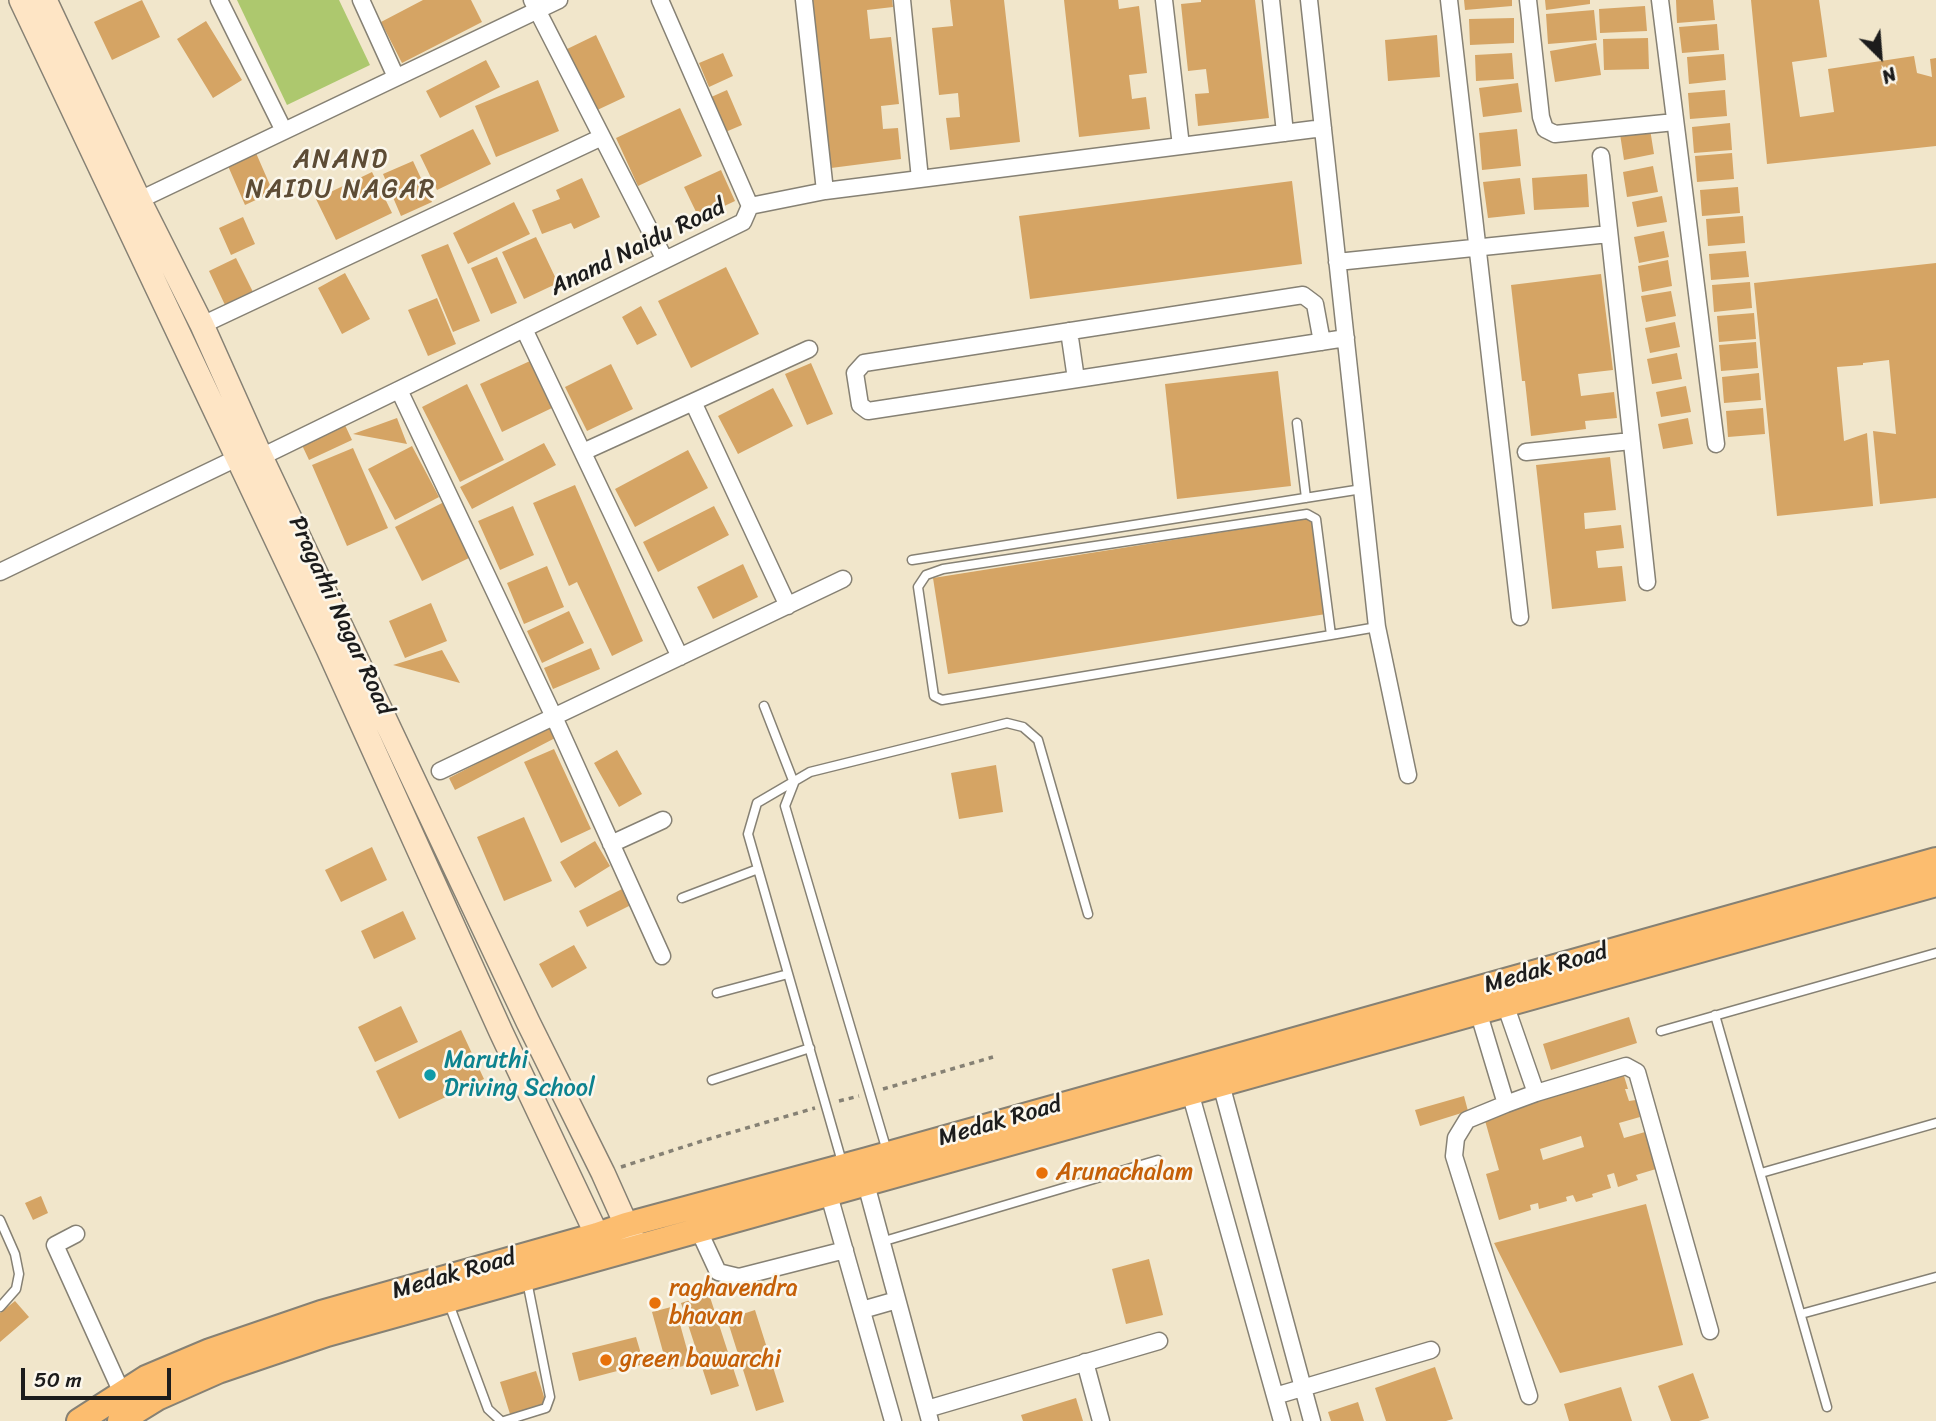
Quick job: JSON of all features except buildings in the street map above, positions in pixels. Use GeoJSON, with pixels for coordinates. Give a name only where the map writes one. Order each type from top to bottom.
{"type":"FeatureCollection","features":[{"type":"Feature","properties":{"kind":"main road","name":"Pragathi Nagar Road"},"geometry":{"type":"LineString","coordinates":[[21,0],[129,205],[202,325],[261,457],[528,1022],[603,1173],[631,1237]]}},
{"type":"Feature","properties":{"kind":"main road","name":"Pragathi Nagar Road"},"geometry":{"type":"LineString","coordinates":[[48,1],[129,205],[237,458],[328,649],[600,1246]]}},
{"type":"Feature","properties":{"kind":"main road","name":"Medak Road"},"geometry":{"type":"LineString","coordinates":[[631,1237],[699,1231],[1505,1004],[1839,899],[1936,860]]}},
{"type":"Feature","properties":{"kind":"main road","name":"Medak Road"},"geometry":{"type":"LineString","coordinates":[[79,1421],[146,1378],[210,1351],[321,1313],[600,1246],[888,1154],[1839,899],[1936,884]]}},
{"type":"Feature","properties":{"kind":"main road","name":"Medak Road"},"geometry":{"type":"LineString","coordinates":[[120,1421],[157,1398],[218,1371],[327,1334],[526,1279],[600,1246]]}},
{"type":"Feature","properties":{"kind":"street"},"geometry":{"type":"LineString","coordinates":[[219,0],[284,131]]}},
{"type":"Feature","properties":{"kind":"street"},"geometry":{"type":"LineString","coordinates":[[361,0],[397,77]]}},
{"type":"Feature","properties":{"kind":"street"},"geometry":{"type":"LineString","coordinates":[[129,205],[397,77],[535,5],[559,0]]}},
{"type":"Feature","properties":{"kind":"street","name":"Anand Naidu Road"},"geometry":{"type":"LineString","coordinates":[[261,457],[744,222],[750,206],[660,0]]}},
{"type":"Feature","properties":{"kind":"street"},"geometry":{"type":"LineString","coordinates":[[804,0],[825,191]]}},
{"type":"Feature","properties":{"kind":"street"},"geometry":{"type":"LineString","coordinates":[[902,0],[920,180]]}},
{"type":"Feature","properties":{"kind":"street"},"geometry":{"type":"LineString","coordinates":[[1164,0],[1181,146]]}},
{"type":"Feature","properties":{"kind":"street"},"geometry":{"type":"LineString","coordinates":[[1271,0],[1285,133]]}},
{"type":"Feature","properties":{"kind":"street"},"geometry":{"type":"LineString","coordinates":[[1309,0],[1377,627],[1408,775]]}},
{"type":"Feature","properties":{"kind":"street"},"geometry":{"type":"LineString","coordinates":[[1449,0],[1520,617]]}},
{"type":"Feature","properties":{"kind":"street"},"geometry":{"type":"LineString","coordinates":[[1528,0],[1541,117],[1545,129],[1555,134],[1675,122]]}},
{"type":"Feature","properties":{"kind":"street"},"geometry":{"type":"LineString","coordinates":[[1660,0],[1716,444]]}},
{"type":"Feature","properties":{"kind":"street"},"geometry":{"type":"LineString","coordinates":[[535,5],[665,260]]}},
{"type":"Feature","properties":{"kind":"street"},"geometry":{"type":"LineString","coordinates":[[750,206],[825,191],[1323,128]]}},
{"type":"Feature","properties":{"kind":"street"},"geometry":{"type":"LineString","coordinates":[[202,325],[602,137]]}},
{"type":"Feature","properties":{"kind":"street"},"geometry":{"type":"LineString","coordinates":[[1601,156],[1647,582]]}},
{"type":"Feature","properties":{"kind":"street"},"geometry":{"type":"LineString","coordinates":[[1337,262],[1609,234]]}},
{"type":"Feature","properties":{"kind":"street"},"geometry":{"type":"LineString","coordinates":[[1322,342],[1315,304],[1303,295],[864,363],[855,373],[860,405],[869,411],[1322,342],[1346,338]]}},
{"type":"Feature","properties":{"kind":"street"},"geometry":{"type":"LineString","coordinates":[[524,329],[680,657]]}},
{"type":"Feature","properties":{"kind":"street"},"geometry":{"type":"LineString","coordinates":[[1069,331],[1076,379]]}},
{"type":"Feature","properties":{"kind":"street"},"geometry":{"type":"LineString","coordinates":[[583,453],[809,349]]}},
{"type":"Feature","properties":{"kind":"street"},"geometry":{"type":"LineString","coordinates":[[398,390],[554,717],[662,956]]}},
{"type":"Feature","properties":{"kind":"street"},"geometry":{"type":"LineString","coordinates":[[694,402],[788,606]]}},
{"type":"Feature","properties":{"kind":"street"},"geometry":{"type":"LineString","coordinates":[[1526,452],[1631,441]]}},
{"type":"Feature","properties":{"kind":"street"},"geometry":{"type":"LineString","coordinates":[[0,572],[237,458]]}},
{"type":"Feature","properties":{"kind":"street"},"geometry":{"type":"LineString","coordinates":[[440,771],[843,579]]}},
{"type":"Feature","properties":{"kind":"street"},"geometry":{"type":"LineString","coordinates":[[611,844],[663,820]]}},
{"type":"Feature","properties":{"kind":"street"},"geometry":{"type":"LineString","coordinates":[[1505,1004],[1536,1093]]}},
{"type":"Feature","properties":{"kind":"street"},"geometry":{"type":"LineString","coordinates":[[1478,1011],[1506,1104]]}},
{"type":"Feature","properties":{"kind":"street"},"geometry":{"type":"LineString","coordinates":[[1529,1396],[1454,1156],[1456,1138],[1467,1121],[1536,1093],[1626,1066],[1637,1072],[1710,1331]]}},
{"type":"Feature","properties":{"kind":"street"},"geometry":{"type":"LineString","coordinates":[[1221,1084],[1312,1421]]}},
{"type":"Feature","properties":{"kind":"street"},"geometry":{"type":"LineString","coordinates":[[1190,1092],[1282,1421]]}},
{"type":"Feature","properties":{"kind":"street"},"geometry":{"type":"LineString","coordinates":[[866,1184],[928,1415],[1085,1362],[1159,1341]]}},
{"type":"Feature","properties":{"kind":"street"},"geometry":{"type":"LineString","coordinates":[[829,1195],[893,1421]]}},
{"type":"Feature","properties":{"kind":"street"},"geometry":{"type":"LineString","coordinates":[[699,1231],[718,1272],[738,1277],[845,1250]]}},
{"type":"Feature","properties":{"kind":"street"},"geometry":{"type":"LineString","coordinates":[[76,1234],[55,1245],[122,1393]]}},
{"type":"Feature","properties":{"kind":"street"},"geometry":{"type":"LineString","coordinates":[[862,1310],[897,1300]]}},
{"type":"Feature","properties":{"kind":"street"},"geometry":{"type":"LineString","coordinates":[[1275,1395],[1430,1350]]}},
{"type":"Feature","properties":{"kind":"street"},"geometry":{"type":"LineString","coordinates":[[1085,1362],[1101,1421]]}},
{"type":"Feature","properties":{"kind":"lane"},"geometry":{"type":"LineString","coordinates":[[1297,423],[1306,498]]}},
{"type":"Feature","properties":{"kind":"lane"},"geometry":{"type":"LineString","coordinates":[[912,560],[1362,489]]}},
{"type":"Feature","properties":{"kind":"lane"},"geometry":{"type":"LineString","coordinates":[[1331,635],[1316,519],[1307,514],[943,569],[926,575],[918,587],[934,696],[942,700],[1331,635],[1377,627]]}},
{"type":"Feature","properties":{"kind":"lane"},"geometry":{"type":"LineString","coordinates":[[764,706],[794,783],[785,806],[888,1154]]}},
{"type":"Feature","properties":{"kind":"lane"},"geometry":{"type":"LineString","coordinates":[[844,1167],[748,834],[757,803],[810,772],[1007,723],[1023,727],[1038,740],[1088,914]]}},
{"type":"Feature","properties":{"kind":"lane"},"geometry":{"type":"LineString","coordinates":[[415,782],[440,771]]}},
{"type":"Feature","properties":{"kind":"lane"},"geometry":{"type":"LineString","coordinates":[[682,898],[758,869]]}},
{"type":"Feature","properties":{"kind":"lane"},"geometry":{"type":"LineString","coordinates":[[1661,1031],[1936,953]]}},
{"type":"Feature","properties":{"kind":"lane"},"geometry":{"type":"LineString","coordinates":[[717,993],[788,974]]}},
{"type":"Feature","properties":{"kind":"lane"},"geometry":{"type":"LineString","coordinates":[[1716,1015],[1827,1407]]}},
{"type":"Feature","properties":{"kind":"lane"},"geometry":{"type":"LineString","coordinates":[[712,1080],[810,1048]]}},
{"type":"Feature","properties":{"kind":"lane"},"geometry":{"type":"LineString","coordinates":[[1761,1173],[1936,1123]]}},
{"type":"Feature","properties":{"kind":"lane"},"geometry":{"type":"LineString","coordinates":[[881,1242],[1158,1160]]}},
{"type":"Feature","properties":{"kind":"lane"},"geometry":{"type":"LineString","coordinates":[[0,1220],[15,1254],[19,1273],[16,1289],[0,1307]]}},
{"type":"Feature","properties":{"kind":"lane"},"geometry":{"type":"LineString","coordinates":[[1801,1314],[1936,1277]]}},
{"type":"Feature","properties":{"kind":"lane"},"geometry":{"type":"LineString","coordinates":[[448,1301],[488,1409],[503,1421],[546,1408],[550,1396],[526,1279]]}},
{"type":"Feature","properties":{"kind":"path"},"geometry":{"type":"LineString","coordinates":[[874,1091],[993,1057]]}},
{"type":"Feature","properties":{"kind":"path"},"geometry":{"type":"LineString","coordinates":[[834,1103],[860,1095]]}},
{"type":"Feature","properties":{"kind":"path"},"geometry":{"type":"LineString","coordinates":[[603,1173],[821,1107]]}},
{"type":"Feature","properties":{"kind":"green space"},"geometry":{"type":"Polygon","coordinates":[[[237,0],[339,0],[370,65],[287,105],[237,0]]]}},
{"type":"Feature","properties":{"kind":"place","name":"Maruthi Driving School"},"geometry":{"type":"Point","coordinates":[430,1075]}},
{"type":"Feature","properties":{"kind":"place","name":"Arunachalam"},"geometry":{"type":"Point","coordinates":[1042,1173]}},
{"type":"Feature","properties":{"kind":"place","name":"raghavendra bhavan"},"geometry":{"type":"Point","coordinates":[655,1303]}},
{"type":"Feature","properties":{"kind":"place","name":"green bawarchi"},"geometry":{"type":"Point","coordinates":[606,1360]}},
{"type":"Feature","properties":{"kind":"district","name":"ANAND NAIDU NAGAR"},"geometry":{"type":"Point","coordinates":[341,175]}}]}
